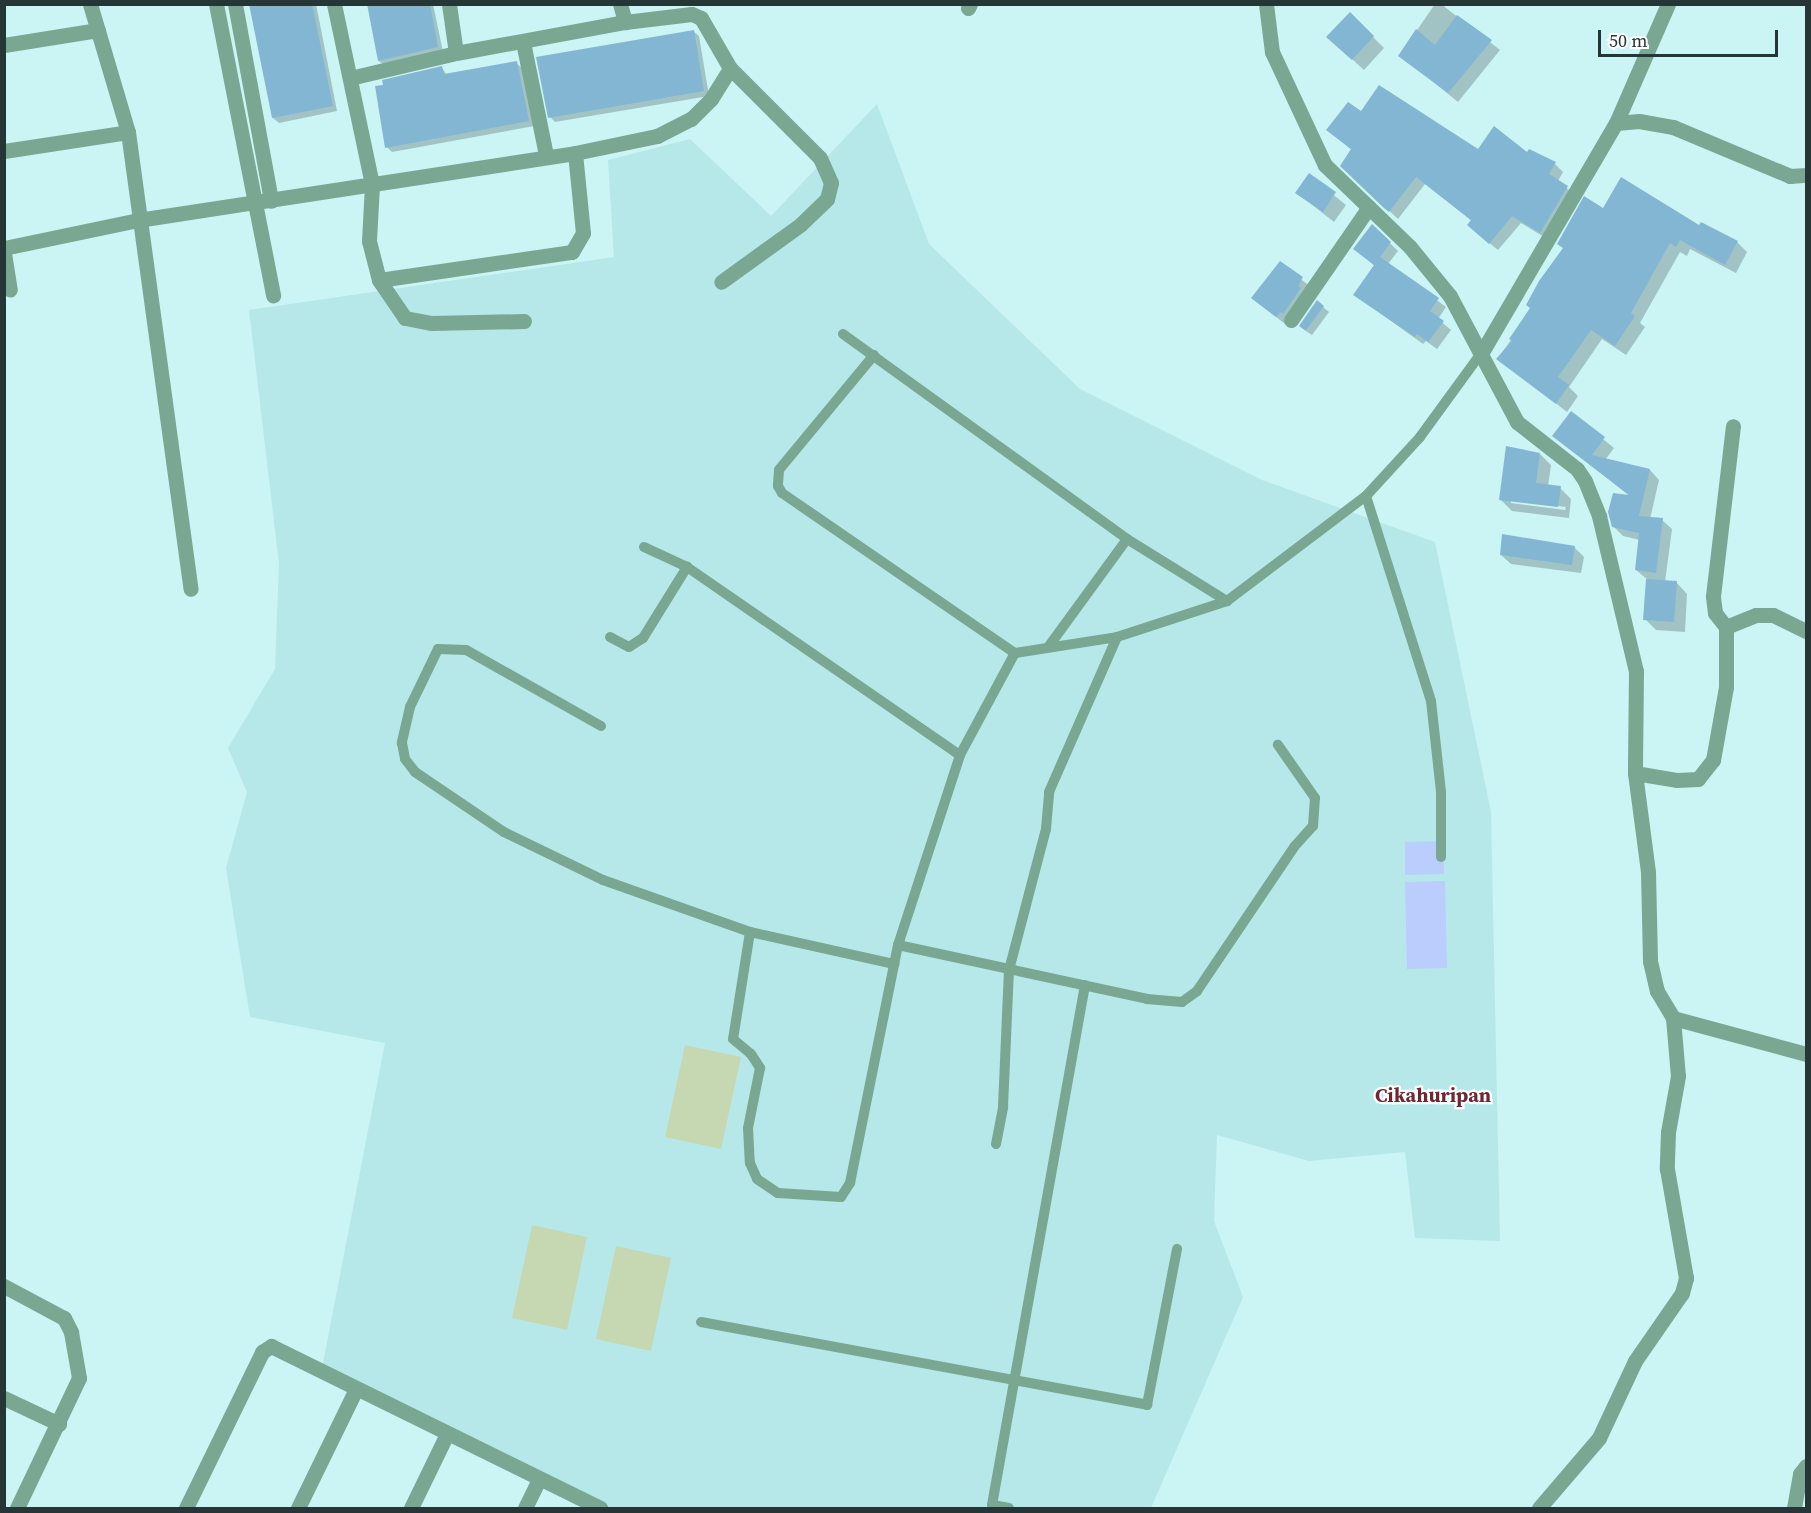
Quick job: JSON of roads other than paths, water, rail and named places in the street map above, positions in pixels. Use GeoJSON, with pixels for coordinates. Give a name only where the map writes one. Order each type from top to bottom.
{"type":"FeatureCollection","features":[{"type":"Feature","properties":{"kind":"street"},"geometry":{"type":"LineString","coordinates":[[90,4],[128,132],[138,220],[191,589]]}},
{"type":"Feature","properties":{"kind":"street"},"geometry":{"type":"LineString","coordinates":[[216,4],[253,204],[273,295]]}},
{"type":"Feature","properties":{"kind":"street"},"geometry":{"type":"LineString","coordinates":[[235,4],[271,201]]}},
{"type":"Feature","properties":{"kind":"street"},"geometry":{"type":"LineString","coordinates":[[334,4],[372,185],[368,232],[379,280],[405,318],[431,323],[524,321]]}},
{"type":"Feature","properties":{"kind":"street"},"geometry":{"type":"LineString","coordinates":[[449,4],[456,53]]}},
{"type":"Feature","properties":{"kind":"street"},"geometry":{"type":"LineString","coordinates":[[620,4],[626,22]]}},
{"type":"Feature","properties":{"kind":"street"},"geometry":{"type":"LineString","coordinates":[[1266,4],[1272,52],[1325,165],[1410,247],[1450,296],[1482,351],[1517,422],[1577,470],[1599,516],[1636,671],[1635,773],[1648,872],[1652,980],[1673,1018],[1678,1076],[1668,1132],[1667,1169],[1681,1239],[1684,1286],[1635,1361],[1599,1438],[1539,1509]]}},
{"type":"Feature","properties":{"kind":"street"},"geometry":{"type":"LineString","coordinates":[[1482,351],[1616,123],[1668,4]]}},
{"type":"Feature","properties":{"kind":"street"},"geometry":{"type":"LineString","coordinates":[[350,78],[456,53],[626,22],[692,14],[701,18],[730,68],[820,158],[830,173],[831,191],[800,225],[721,282]]}},
{"type":"Feature","properties":{"kind":"street"},"geometry":{"type":"LineString","coordinates":[[4,45],[98,30]]}},
{"type":"Feature","properties":{"kind":"street"},"geometry":{"type":"LineString","coordinates":[[523,42],[546,154]]}},
{"type":"Feature","properties":{"kind":"street"},"geometry":{"type":"LineString","coordinates":[[4,248],[138,220],[372,185],[546,154],[574,153],[657,136],[691,119],[711,99],[730,68]]}},
{"type":"Feature","properties":{"kind":"street"},"geometry":{"type":"LineString","coordinates":[[1616,123],[1639,121],[1673,127],[1709,139],[1790,176],[1806,175]]}},
{"type":"Feature","properties":{"kind":"street"},"geometry":{"type":"LineString","coordinates":[[4,151],[128,132]]}},
{"type":"Feature","properties":{"kind":"street"},"geometry":{"type":"LineString","coordinates":[[379,280],[572,252],[583,233],[574,153]]}},
{"type":"Feature","properties":{"kind":"street"},"geometry":{"type":"LineString","coordinates":[[1291,320],[1369,207]]}},
{"type":"Feature","properties":{"kind":"street"},"geometry":{"type":"LineString","coordinates":[[4,253],[10,290]]}},
{"type":"Feature","properties":{"kind":"street"},"geometry":{"type":"LineString","coordinates":[[1635,773],[1677,780],[1698,778],[1707,769],[1719,736],[1726,687],[1726,627],[1715,613],[1713,596],[1733,426]]}},
{"type":"Feature","properties":{"kind":"street"},"geometry":{"type":"LineString","coordinates":[[1726,627],[1756,615],[1773,615],[1806,631]]}},
{"type":"Feature","properties":{"kind":"street"},"geometry":{"type":"LineString","coordinates":[[1673,1018],[1806,1054]]}},
{"type":"Feature","properties":{"kind":"street"},"geometry":{"type":"LineString","coordinates":[[4,1286],[49,1307],[64,1318],[71,1332],[79,1378],[17,1509]]}},
{"type":"Feature","properties":{"kind":"street"},"geometry":{"type":"LineString","coordinates":[[186,1509],[266,1346],[276,1347],[600,1509]]}},
{"type":"Feature","properties":{"kind":"street"},"geometry":{"type":"LineString","coordinates":[[298,1509],[356,1389]]}},
{"type":"Feature","properties":{"kind":"street"},"geometry":{"type":"LineString","coordinates":[[4,1398],[59,1424]]}},
{"type":"Feature","properties":{"kind":"street"},"geometry":{"type":"LineString","coordinates":[[411,1509],[447,1434]]}},
{"type":"Feature","properties":{"kind":"street"},"geometry":{"type":"LineString","coordinates":[[1794,1509],[1800,1474],[1806,1466]]}},
{"type":"Feature","properties":{"kind":"street"},"geometry":{"type":"LineString","coordinates":[[525,1509],[539,1479]]}},
{"type":"Feature","properties":{"kind":"lane"},"geometry":{"type":"LineString","coordinates":[[843,334],[1126,539],[1227,601]]}},
{"type":"Feature","properties":{"kind":"lane"},"geometry":{"type":"LineString","coordinates":[[874,355],[779,470],[778,486],[782,493],[1015,653],[1118,637],[1227,601],[1366,496],[1420,437],[1482,351]]}},
{"type":"Feature","properties":{"kind":"lane"},"geometry":{"type":"LineString","coordinates":[[1366,496],[1431,701],[1441,792],[1441,857]]}},
{"type":"Feature","properties":{"kind":"lane"},"geometry":{"type":"LineString","coordinates":[[1049,646],[1126,539]]}},
{"type":"Feature","properties":{"kind":"lane"},"geometry":{"type":"LineString","coordinates":[[644,547],[687,567],[960,755]]}},
{"type":"Feature","properties":{"kind":"lane"},"geometry":{"type":"LineString","coordinates":[[610,637],[628,647],[643,638],[687,567]]}},
{"type":"Feature","properties":{"kind":"lane"},"geometry":{"type":"LineString","coordinates":[[996,1144],[1003,1107],[1009,970],[1046,829],[1049,792],[1118,637]]}},
{"type":"Feature","properties":{"kind":"lane"},"geometry":{"type":"LineString","coordinates":[[601,726],[466,650],[438,649],[410,706],[402,743],[405,759],[415,772],[504,832],[603,880],[750,932],[894,964]]}},
{"type":"Feature","properties":{"kind":"lane"},"geometry":{"type":"LineString","coordinates":[[750,932],[733,1039],[751,1054],[760,1068],[748,1128],[750,1163],[757,1179],[778,1193],[841,1197],[850,1183],[898,945],[960,755],[1015,653]]}},
{"type":"Feature","properties":{"kind":"lane"},"geometry":{"type":"LineString","coordinates":[[898,945],[1009,970],[1182,1002],[1197,991],[1313,826],[1315,798],[1278,745]]}},
{"type":"Feature","properties":{"kind":"lane"},"geometry":{"type":"LineString","coordinates":[[1009,1509],[992,1505],[1085,985]]}},
{"type":"Feature","properties":{"kind":"lane"},"geometry":{"type":"LineString","coordinates":[[701,1322],[1147,1405],[1177,1249]]}},
{"type":"Feature","properties":{"kind":"district","name":"Cikahuripan"},"geometry":{"type":"Point","coordinates":[1433,1095]}}]}
